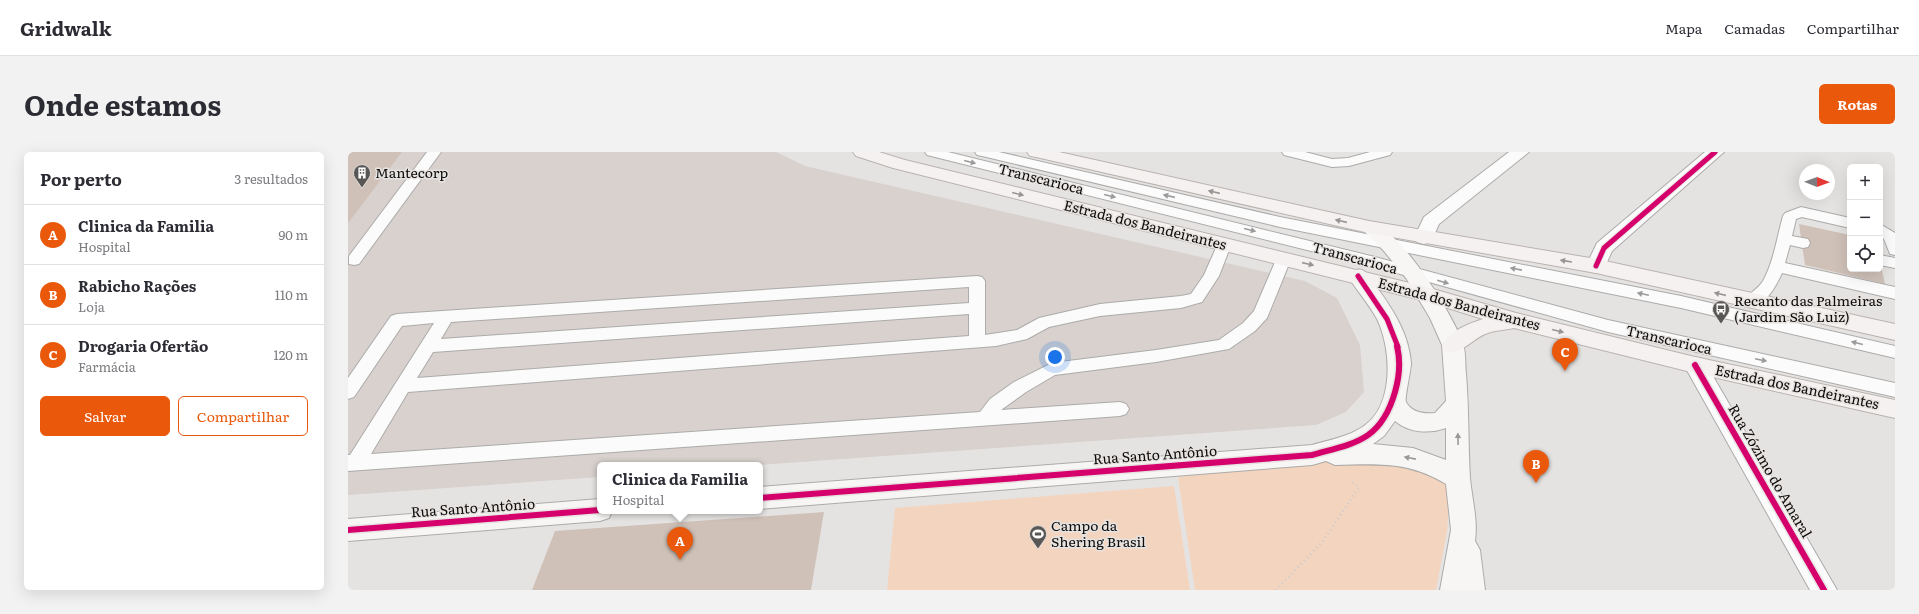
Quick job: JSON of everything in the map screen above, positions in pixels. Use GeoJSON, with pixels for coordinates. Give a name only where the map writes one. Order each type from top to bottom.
{"type":"FeatureCollection","features":[{"type":"Feature","properties":{"kind":"main road","name":"Estrada dos Bandeirantes"},"geometry":{"type":"LineString","coordinates":[[862,152],[906,166],[1224,245],[1358,276],[1426,294],[1516,321],[1695,365],[1895,409]]}},
{"type":"Feature","properties":{"kind":"main road"},"geometry":{"type":"LineString","coordinates":[[1036,152],[1369,227],[1424,238],[1596,266],[1895,332]]}},
{"type":"Feature","properties":{"kind":"main road"},"geometry":{"type":"LineString","coordinates":[[1453,345],[1461,337],[1476,328],[1516,321]]}},
{"type":"Feature","properties":{"kind":"street"},"geometry":{"type":"LineString","coordinates":[[1424,238],[1431,221],[1520,152]]}},
{"type":"Feature","properties":{"kind":"street"},"geometry":{"type":"LineString","coordinates":[[1596,266],[1604,248],[1715,152]]}},
{"type":"Feature","properties":{"kind":"street"},"geometry":{"type":"LineString","coordinates":[[1369,227],[1390,245],[1413,273],[1440,317],[1453,345],[1457,402],[1458,478],[1472,590]]}},
{"type":"Feature","properties":{"kind":"street","name":"Rua Santo Antônio"},"geometry":{"type":"LineString","coordinates":[[763,498],[1312,455],[1357,442],[1372,433],[1384,422],[1400,381],[1401,362],[1396,339],[1387,319],[1375,299],[1358,276]]}},
{"type":"Feature","properties":{"kind":"street","name":"Rua Zózimo do Amaral"},"geometry":{"type":"LineString","coordinates":[[1695,365],[1824,590]]}},
{"type":"Feature","properties":{"kind":"street"},"geometry":{"type":"LineString","coordinates":[[1393,399],[1402,414],[1411,420],[1423,423],[1435,422],[1446,418],[1457,402]]}},
{"type":"Feature","properties":{"kind":"street"},"geometry":{"type":"LineString","coordinates":[[1312,455],[1391,454],[1426,461],[1441,467],[1458,478]]}},
{"type":"Feature","properties":{"kind":"street","name":"Rua Santo Antônio"},"geometry":{"type":"LineString","coordinates":[[348,530],[597,510]]}},
{"type":"Feature","properties":{"kind":"street"},"geometry":{"type":"LineString","coordinates":[[1453,590],[1464,530]]}},
{"type":"Feature","properties":{"kind":"lane"},"geometry":{"type":"LineString","coordinates":[[354,260],[434,152]]}},
{"type":"Feature","properties":{"kind":"lane","name":"Transcarioca"},"geometry":{"type":"LineString","coordinates":[[932,152],[1196,217],[1413,273],[1608,326],[1895,390]]}},
{"type":"Feature","properties":{"kind":"lane","name":"Transcarioca"},"geometry":{"type":"LineString","coordinates":[[982,152],[1280,222],[1681,302],[1895,352]]}},
{"type":"Feature","properties":{"kind":"lane"},"geometry":{"type":"LineString","coordinates":[[1289,152],[1332,163],[1349,162],[1385,152]]}},
{"type":"Feature","properties":{"kind":"lane"},"geometry":{"type":"LineString","coordinates":[[1752,301],[1766,288],[1776,266],[1790,216],[1795,213],[1802,212],[1847,222]]}},
{"type":"Feature","properties":{"kind":"lane"},"geometry":{"type":"LineString","coordinates":[[1883,231],[1891,237],[1895,250]]}},
{"type":"Feature","properties":{"kind":"lane"},"geometry":{"type":"LineString","coordinates":[[1783,239],[1803,243]]}},
{"type":"Feature","properties":{"kind":"lane"},"geometry":{"type":"LineString","coordinates":[[403,386],[996,340],[1021,335],[1045,322],[1100,310],[1181,302],[1196,298],[1206,287],[1224,245]]}},
{"type":"Feature","properties":{"kind":"lane"},"geometry":{"type":"LineString","coordinates":[[984,420],[996,404],[1020,386],[1052,369],[1156,356],[1223,345],[1249,327],[1261,314],[1283,259]]}},
{"type":"Feature","properties":{"kind":"lane"},"geometry":{"type":"LineString","coordinates":[[1883,261],[1895,263]]}},
{"type":"Feature","properties":{"kind":"lane"},"geometry":{"type":"LineString","coordinates":[[1776,266],[1895,293]]}},
{"type":"Feature","properties":{"kind":"lane"},"geometry":{"type":"LineString","coordinates":[[348,392],[397,320],[977,281],[977,341]]}},
{"type":"Feature","properties":{"kind":"lane"},"geometry":{"type":"LineString","coordinates":[[428,346],[977,308]]}},
{"type":"Feature","properties":{"kind":"lane"},"geometry":{"type":"LineString","coordinates":[[352,463],[446,317]]}},
{"type":"Feature","properties":{"kind":"lane"},"geometry":{"type":"LineString","coordinates":[[352,463],[984,420],[1120,409]]}},
{"type":"Feature","properties":{"kind":"path"},"geometry":{"type":"LineString","coordinates":[[1276,590],[1323,542],[1359,487],[1347,479]]}},
{"type":"Feature","properties":{"kind":"shaded area"},"geometry":{"type":"Polygon","coordinates":[[[348,152],[776,152],[805,166],[1305,281],[1337,298],[1360,345],[1364,392],[1346,412],[1316,425],[763,465],[763,462],[597,462],[597,477],[348,495],[348,152]]]}},
{"type":"Feature","properties":{"kind":"shaded area"},"geometry":{"type":"Polygon","coordinates":[[[1325,461],[1386,462],[1419,467],[1450,486],[1447,531],[1436,590],[1195,590],[1178,477],[1325,461]]]}},
{"type":"Feature","properties":{"kind":"shaded area","name":"Campo da Shering Brasil"},"geometry":{"type":"Polygon","coordinates":[[[1174,486],[1190,590],[887,590],[895,508],[1174,486]]]}},
{"type":"Feature","properties":{"kind":"building","name":"Mantecorp"},"geometry":{"type":"Polygon","coordinates":[[[348,152],[402,152],[348,223],[348,152]]]}},
{"type":"Feature","properties":{"kind":"building"},"geometry":{"type":"Polygon","coordinates":[[[1799,224],[1847,234],[1847,272],[1882,272],[1885,284],[1805,265],[1799,224]]]}},
{"type":"Feature","properties":{"kind":"building"},"geometry":{"type":"Polygon","coordinates":[[[824,512],[811,590],[532,590],[555,531],[824,512]]]}},
{"type":"Feature","properties":{"kind":"cycle path"},"geometry":{"type":"LineString","coordinates":[[1596,266],[1604,248],[1715,152]]}},
{"type":"Feature","properties":{"kind":"cycle path"},"geometry":{"type":"LineString","coordinates":[[763,498],[1312,455],[1351,444],[1372,433],[1380,426],[1385,418],[1393,400],[1398,382],[1400,365],[1394,334],[1387,319],[1369,290],[1358,276]]}},
{"type":"Feature","properties":{"kind":"cycle path"},"geometry":{"type":"LineString","coordinates":[[1695,365],[1824,590]]}},
{"type":"Feature","properties":{"kind":"cycle path"},"geometry":{"type":"LineString","coordinates":[[348,530],[597,510]]}},
{"type":"Feature","properties":{"kind":"place","name":"Mantecorp"},"geometry":{"type":"Point","coordinates":[362,188]}},
{"type":"Feature","properties":{"kind":"place","name":"Recanto das Palmeiras (Jardim São Luiz)"},"geometry":{"type":"Point","coordinates":[1721,324]}},
{"type":"Feature","properties":{"kind":"place","name":"Drogaria Ofertão"},"geometry":{"type":"Point","coordinates":[1565,371]}},
{"type":"Feature","properties":{"kind":"place","name":"Rabicho Rações"},"geometry":{"type":"Point","coordinates":[1536,483]}},
{"type":"Feature","properties":{"kind":"place","name":"Campo da Shering Brasil"},"geometry":{"type":"Point","coordinates":[1038,549]}},
{"type":"Feature","properties":{"kind":"place","name":"Clinica da Familia"},"geometry":{"type":"Point","coordinates":[680,560]}}]}
